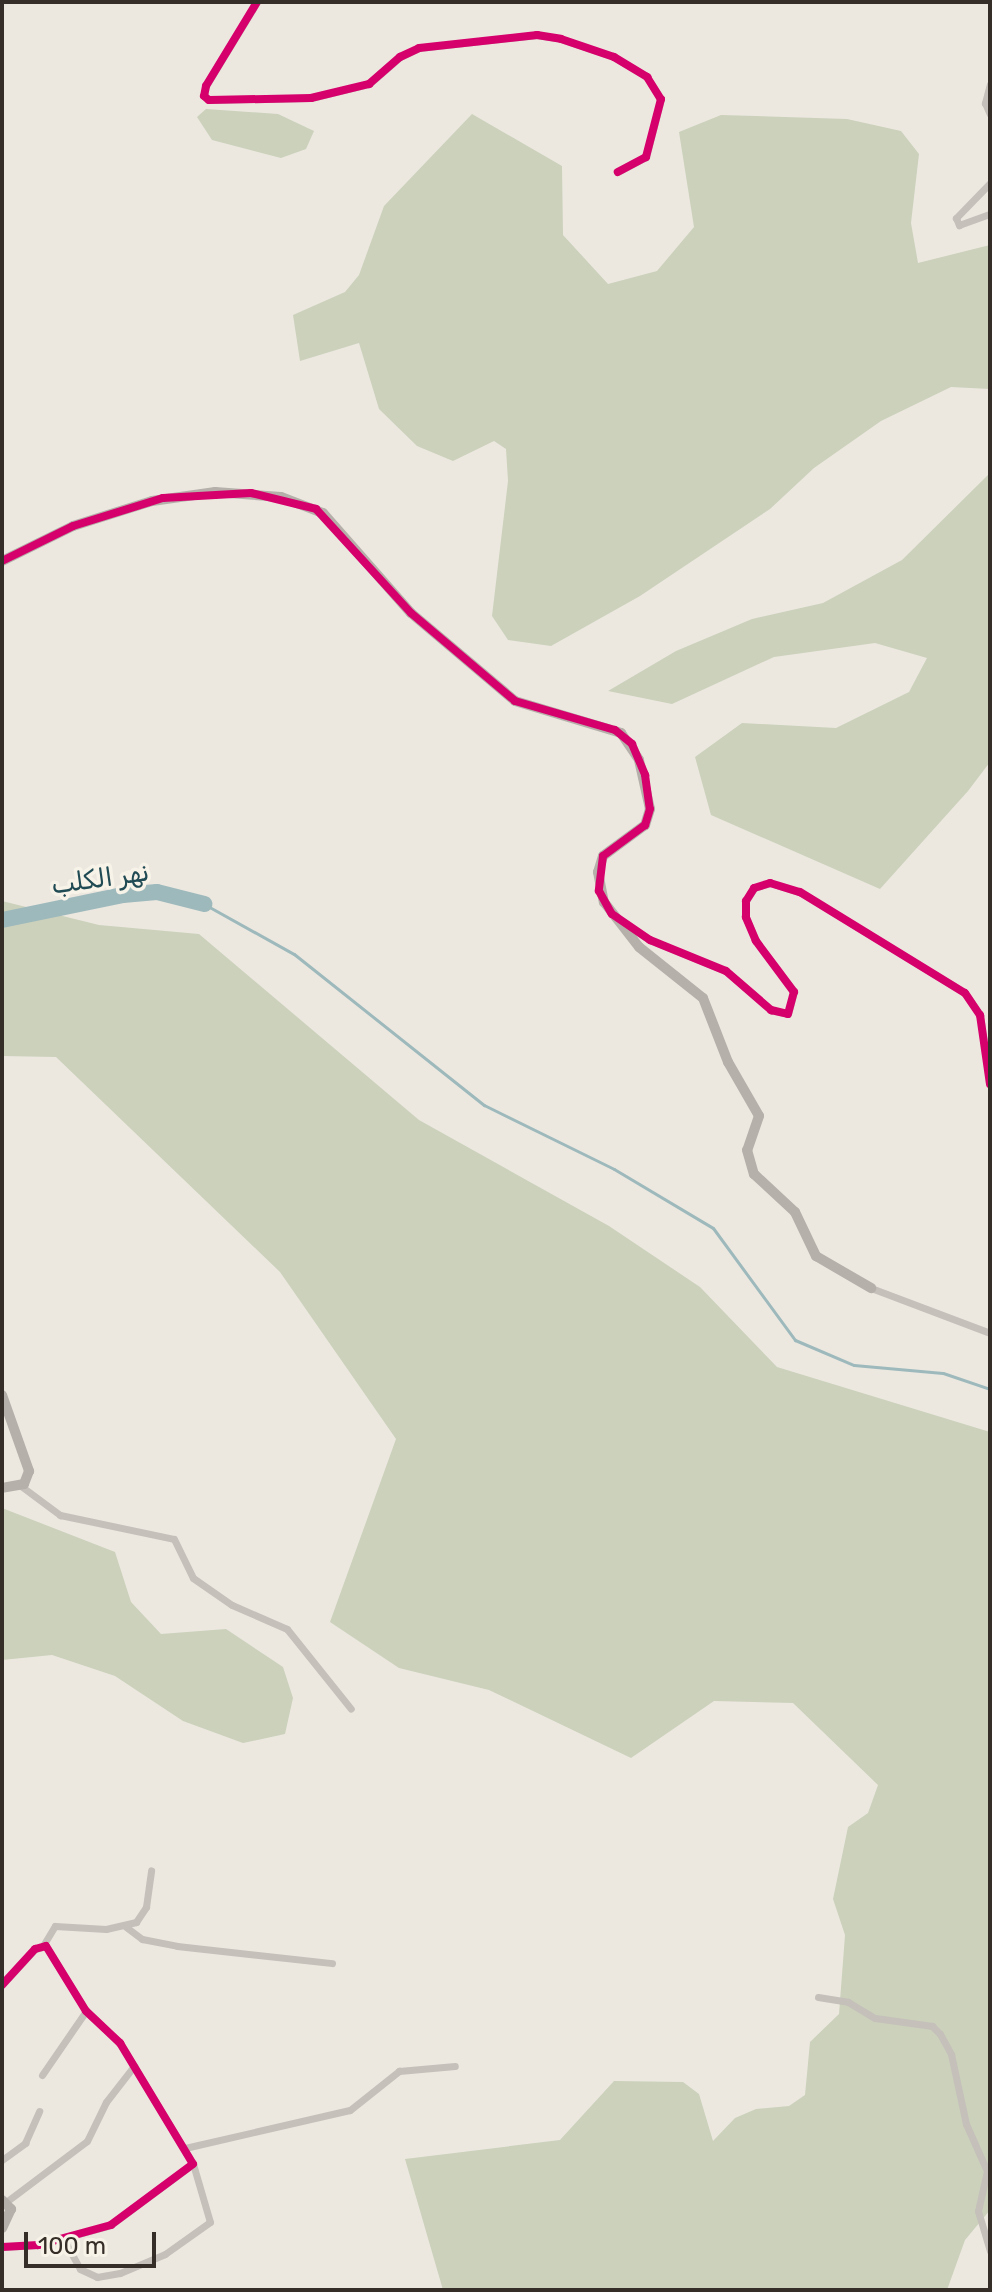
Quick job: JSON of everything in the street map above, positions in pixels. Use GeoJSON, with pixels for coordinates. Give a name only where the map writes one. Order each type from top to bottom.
{"type":"FeatureCollection","features":[{"type":"Feature","properties":{"kind":"street"},"geometry":{"type":"LineString","coordinates":[[257,2],[206,86],[204,96],[209,100],[311,98],[369,84],[400,57],[419,48],[537,35],[561,39],[614,57],[647,77],[661,99],[646,157],[618,172]]}},
{"type":"Feature","properties":{"kind":"street"},"geometry":{"type":"LineString","coordinates":[[990,84],[985,103],[990,114]]}},
{"type":"Feature","properties":{"kind":"street"},"geometry":{"type":"LineString","coordinates":[[990,183],[956,218],[959,225],[990,214]]}},
{"type":"Feature","properties":{"kind":"street"},"geometry":{"type":"LineString","coordinates":[[2,561],[73,526],[163,498],[251,493],[316,509],[411,613],[515,701],[615,730],[632,744],[647,784],[649,814],[640,830],[610,846],[598,872],[604,902],[625,924],[639,947],[703,998],[728,1062],[759,1116],[747,1150],[754,1174],[795,1212],[816,1256],[871,1288],[990,1333]]}},
{"type":"Feature","properties":{"kind":"street"},"geometry":{"type":"LineString","coordinates":[[625,924],[650,940],[726,971],[771,1010],[788,1014],[794,992],[756,941],[746,901],[754,888],[770,883],[800,892],[965,993],[980,1015],[990,1084]]}},
{"type":"Feature","properties":{"kind":"street"},"geometry":{"type":"LineString","coordinates":[[2,1395],[28,1461],[28,1476],[21,1486]]}},
{"type":"Feature","properties":{"kind":"street"},"geometry":{"type":"LineString","coordinates":[[2,1488],[21,1486],[60,1515],[174,1539],[202,1586],[287,1629],[351,1709]]}},
{"type":"Feature","properties":{"kind":"street"},"geometry":{"type":"LineString","coordinates":[[126,1927],[146,1907],[151,1870]]}},
{"type":"Feature","properties":{"kind":"street"},"geometry":{"type":"LineString","coordinates":[[2,1985],[44,1944],[55,1926],[126,1927],[142,1939],[177,1946],[332,1963]]}},
{"type":"Feature","properties":{"kind":"street"},"geometry":{"type":"LineString","coordinates":[[44,1944],[86,2011],[120,2043],[185,2148],[193,2164],[210,2222],[165,2254],[120,2273],[97,2277],[80,2269],[64,2240]]}},
{"type":"Feature","properties":{"kind":"street"},"geometry":{"type":"LineString","coordinates":[[818,1997],[848,2002],[875,2018],[932,2026],[940,2034],[951,2054],[966,2124],[987,2171],[978,2211],[990,2251]]}},
{"type":"Feature","properties":{"kind":"street"},"geometry":{"type":"LineString","coordinates":[[42,2075],[86,2011]]}},
{"type":"Feature","properties":{"kind":"street"},"geometry":{"type":"LineString","coordinates":[[2,2228],[11,2209],[4,2201],[87,2141],[106,2102],[134,2066]]}},
{"type":"Feature","properties":{"kind":"street"},"geometry":{"type":"LineString","coordinates":[[185,2148],[350,2110],[399,2071],[455,2066]]}},
{"type":"Feature","properties":{"kind":"street"},"geometry":{"type":"LineString","coordinates":[[2,2160],[25,2143],[39,2111]]}},
{"type":"Feature","properties":{"kind":"street"},"geometry":{"type":"LineString","coordinates":[[2,2247],[64,2240],[111,2225],[193,2164]]}},
{"type":"Feature","properties":{"kind":"green space"},"geometry":{"type":"Polygon","coordinates":[[[206,109],[278,114],[314,131],[306,149],[281,158],[212,140],[197,117],[206,109]]]}},
{"type":"Feature","properties":{"kind":"green space"},"geometry":{"type":"Polygon","coordinates":[[[472,114],[562,166],[563,235],[608,284],[657,271],[694,227],[679,132],[721,115],[847,119],[901,131],[919,154],[911,223],[918,263],[990,245],[990,389],[951,387],[881,421],[814,468],[770,509],[640,596],[551,646],[508,640],[492,616],[508,481],[506,449],[494,441],[453,461],[417,446],[379,409],[359,343],[300,361],[293,315],[345,292],[359,275],[384,206],[472,114]]]}},
{"type":"Feature","properties":{"kind":"green space"},"geometry":{"type":"Polygon","coordinates":[[[990,473],[990,762],[968,791],[880,889],[711,815],[695,757],[742,723],[836,728],[909,692],[927,658],[875,643],[774,657],[672,704],[608,691],[676,651],[752,619],[823,603],[902,560],[990,473]]]}},
{"type":"Feature","properties":{"kind":"green space"},"geometry":{"type":"Polygon","coordinates":[[[2,901],[99,925],[199,934],[419,1120],[609,1226],[700,1287],[777,1367],[990,1432],[990,2210],[965,2240],[947,2290],[443,2290],[405,2159],[560,2140],[614,2081],[683,2082],[699,2094],[713,2141],[735,2118],[756,2109],[789,2106],[805,2095],[810,2042],[839,2014],[845,1935],[833,1899],[848,1827],[868,1813],[878,1785],[793,1703],[714,1701],[631,1758],[489,1690],[399,1668],[330,1622],[396,1439],[280,1272],[56,1057],[2,1056],[2,901]]]}},
{"type":"Feature","properties":{"kind":"green space"},"geometry":{"type":"Polygon","coordinates":[[[2,1508],[115,1552],[131,1602],[161,1634],[226,1629],[283,1667],[293,1698],[285,1734],[243,1743],[183,1721],[115,1676],[52,1655],[2,1660],[2,1508]]]}},
{"type":"Feature","properties":{"kind":"waterway","name":"نهر الكلب"},"geometry":{"type":"LineString","coordinates":[[2,920],[123,895],[157,892],[204,904]]}},
{"type":"Feature","properties":{"kind":"waterway"},"geometry":{"type":"LineString","coordinates":[[204,904],[294,954],[484,1105],[614,1169],[713,1228],[795,1340],[854,1365],[943,1373],[990,1389]]}},
{"type":"Feature","properties":{"kind":"cycle path"},"geometry":{"type":"LineString","coordinates":[[257,2],[206,86],[204,96],[209,100],[311,98],[369,84],[400,57],[419,48],[537,35],[561,39],[614,57],[647,77],[661,99],[646,157],[618,172]]}},
{"type":"Feature","properties":{"kind":"cycle path"},"geometry":{"type":"LineString","coordinates":[[2,561],[73,526],[163,498],[251,493],[316,509],[411,613],[515,701],[615,730],[632,744],[645,775],[650,809],[645,825],[603,856],[599,891],[612,914],[650,940],[726,971],[771,1010],[788,1014],[794,992],[756,941],[746,917],[746,901],[754,888],[770,883],[800,892],[965,993],[980,1015],[990,1084]]}},
{"type":"Feature","properties":{"kind":"cycle path"},"geometry":{"type":"LineString","coordinates":[[2,1985],[35,1949],[46,1946],[86,2011],[120,2043],[193,2164],[111,2225],[38,2245],[2,2247]]}}]}
